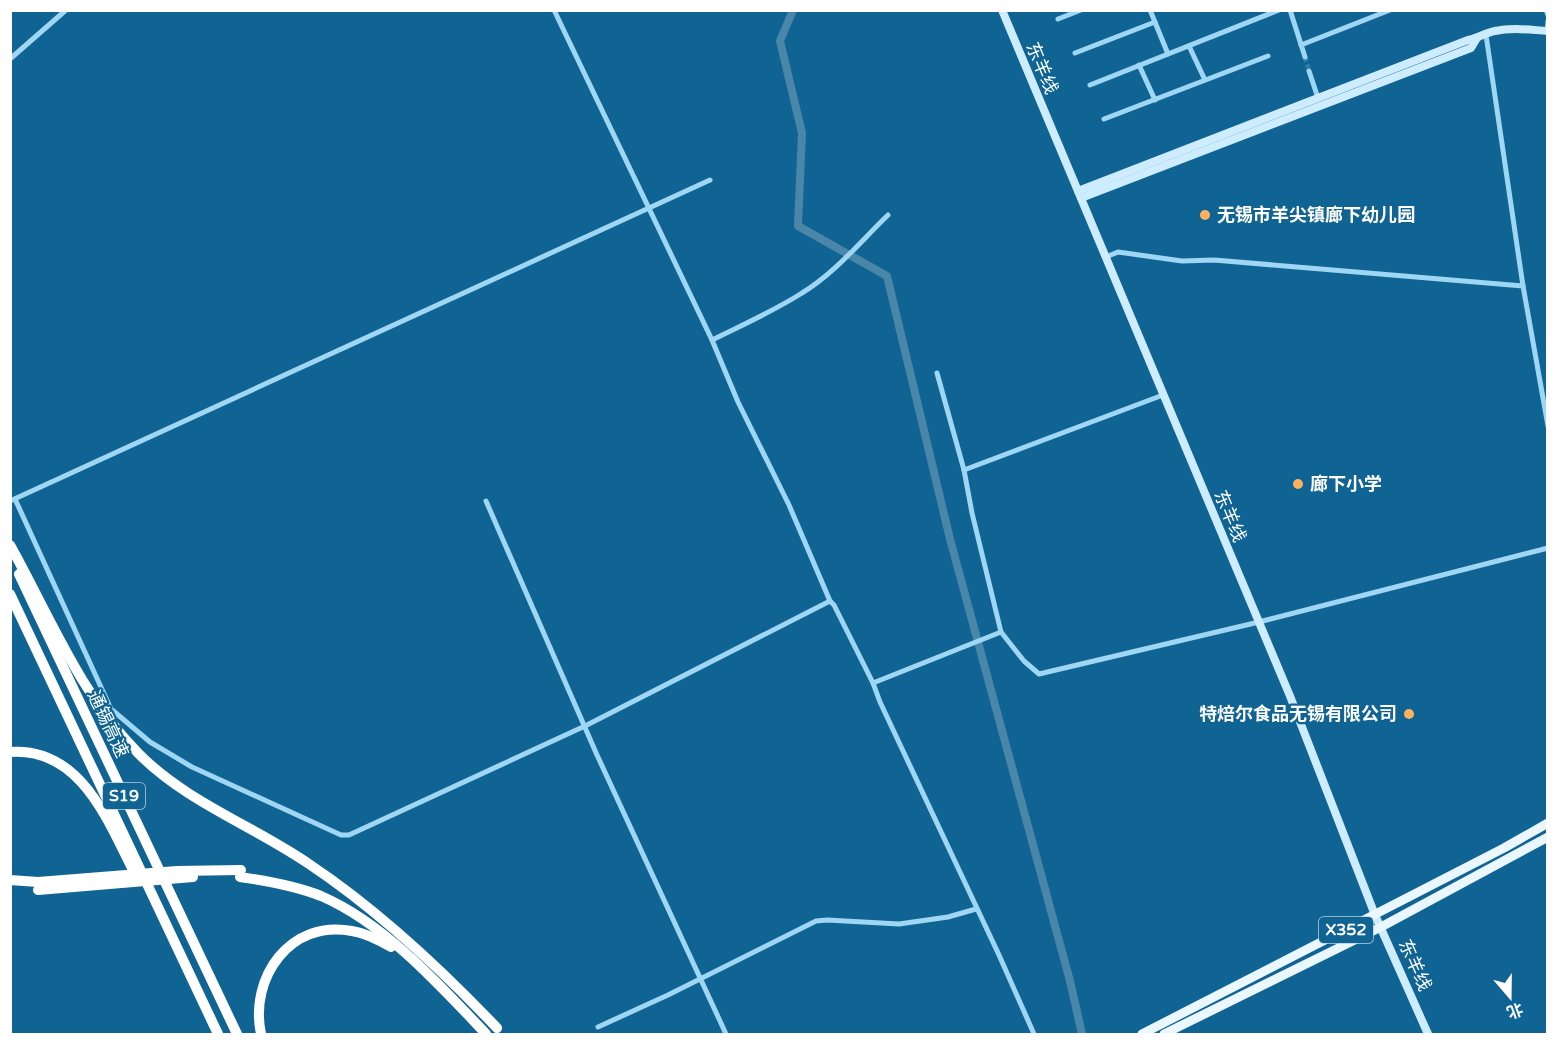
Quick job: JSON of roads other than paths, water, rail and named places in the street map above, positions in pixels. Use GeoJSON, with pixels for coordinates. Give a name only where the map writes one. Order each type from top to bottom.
{"type":"FeatureCollection","features":[{"type":"Feature","properties":{"kind":"highway"},"geometry":{"type":"LineString","coordinates":[[10,545],[89,691],[108,720],[140,755],[197,798],[258,831],[309,863],[379,916],[457,986],[497,1028]]}},
{"type":"Feature","properties":{"kind":"highway","name":"通锡高速"},"geometry":{"type":"LineString","coordinates":[[10,556],[237,1035]]}},
{"type":"Feature","properties":{"kind":"highway","name":"通锡高速"},"geometry":{"type":"LineString","coordinates":[[10,594],[218,1035]]}},
{"type":"Feature","properties":{"kind":"highway"},"geometry":{"type":"LineString","coordinates":[[10,752],[29,752],[59,763],[72,772],[88,790],[108,821],[212,1021]]}},
{"type":"Feature","properties":{"kind":"highway"},"geometry":{"type":"LineString","coordinates":[[10,887],[241,874],[276,877],[318,888],[360,911],[419,952]]}},
{"type":"Feature","properties":{"kind":"highway"},"geometry":{"type":"LineString","coordinates":[[241,874],[321,896],[379,930],[486,1035]]}},
{"type":"Feature","properties":{"kind":"highway"},"geometry":{"type":"LineString","coordinates":[[10,880],[38,886]]}},
{"type":"Feature","properties":{"kind":"highway"},"geometry":{"type":"LineString","coordinates":[[261,1035],[258,1013],[259,998],[267,972],[284,951],[308,936],[324,931],[352,931],[382,942],[417,965]]}},
{"type":"Feature","properties":{"kind":"main road","name":"东羊线"},"geometry":{"type":"LineString","coordinates":[[1002,10],[1259,622],[1375,915],[1428,1035]]}},
{"type":"Feature","properties":{"kind":"main road"},"geometry":{"type":"LineString","coordinates":[[1079,195],[1468,40],[1493,32],[1517,28],[1547,31]]}},
{"type":"Feature","properties":{"kind":"main road"},"geometry":{"type":"LineString","coordinates":[[1079,195],[1471,48],[1482,37]]}},
{"type":"Feature","properties":{"kind":"main road","name":"X352"},"geometry":{"type":"LineString","coordinates":[[1142,1035],[1548,823]]}},
{"type":"Feature","properties":{"kind":"main road","name":"X352"},"geometry":{"type":"LineString","coordinates":[[1164,1035],[1382,927],[1548,837]]}},
{"type":"Feature","properties":{"kind":"street"},"geometry":{"type":"LineString","coordinates":[[10,59],[66,10]]}},
{"type":"Feature","properties":{"kind":"street"},"geometry":{"type":"LineString","coordinates":[[554,10],[712,340],[738,402],[789,505],[830,601],[873,682],[880,702],[999,955],[1034,1035]]}},
{"type":"Feature","properties":{"kind":"street"},"geometry":{"type":"LineString","coordinates":[[1058,20],[1081,10]]}},
{"type":"Feature","properties":{"kind":"street"},"geometry":{"type":"LineString","coordinates":[[1150,10],[1168,54]]}},
{"type":"Feature","properties":{"kind":"street"},"geometry":{"type":"LineString","coordinates":[[1090,85],[1279,10]]}},
{"type":"Feature","properties":{"kind":"street"},"geometry":{"type":"LineString","coordinates":[[1290,10],[1305,57]]}},
{"type":"Feature","properties":{"kind":"street"},"geometry":{"type":"LineString","coordinates":[[1301,45],[1390,10]]}},
{"type":"Feature","properties":{"kind":"street"},"geometry":{"type":"LineString","coordinates":[[1547,31],[1548,21]]}},
{"type":"Feature","properties":{"kind":"street"},"geometry":{"type":"LineString","coordinates":[[1075,53],[1155,22]]}},
{"type":"Feature","properties":{"kind":"street"},"geometry":{"type":"LineString","coordinates":[[1482,37],[1548,426]]}},
{"type":"Feature","properties":{"kind":"street"},"geometry":{"type":"LineString","coordinates":[[1189,46],[1205,80]]}},
{"type":"Feature","properties":{"kind":"street"},"geometry":{"type":"LineString","coordinates":[[1104,119],[1268,56]]}},
{"type":"Feature","properties":{"kind":"street"},"geometry":{"type":"LineString","coordinates":[[1139,65],[1155,99]]}},
{"type":"Feature","properties":{"kind":"street"},"geometry":{"type":"LineString","coordinates":[[1309,71],[1318,98]]}},
{"type":"Feature","properties":{"kind":"street"},"geometry":{"type":"LineString","coordinates":[[710,180],[13,500],[111,709],[150,742],[192,767],[321,828],[349,836],[585,726],[830,601]]}},
{"type":"Feature","properties":{"kind":"street"},"geometry":{"type":"LineString","coordinates":[[712,340],[803,293],[846,258],[888,215]]}},
{"type":"Feature","properties":{"kind":"street"},"geometry":{"type":"LineString","coordinates":[[1106,257],[1118,252],[1182,261],[1214,260],[1523,286]]}},
{"type":"Feature","properties":{"kind":"street"},"geometry":{"type":"LineString","coordinates":[[937,372],[964,470],[1001,632],[1024,661],[1039,674],[1259,622],[1548,548]]}},
{"type":"Feature","properties":{"kind":"street"},"geometry":{"type":"LineString","coordinates":[[964,470],[1163,395]]}},
{"type":"Feature","properties":{"kind":"street"},"geometry":{"type":"LineString","coordinates":[[486,501],[497,531],[597,755],[726,1035]]}},
{"type":"Feature","properties":{"kind":"street"},"geometry":{"type":"LineString","coordinates":[[873,682],[1001,632]]}},
{"type":"Feature","properties":{"kind":"street"},"geometry":{"type":"LineString","coordinates":[[598,1027],[701,979],[816,921],[898,924],[948,917],[976,909]]}},
{"type":"Feature","properties":{"kind":"waterway"},"geometry":{"type":"LineString","coordinates":[[793,10],[780,41],[802,133],[798,226],[887,276],[950,539],[1070,981],[1082,1034]]}},
{"type":"Feature","properties":{"kind":"tunnel"},"geometry":{"type":"LineString","coordinates":[[1305,57],[1309,71]]}},
{"type":"Feature","properties":{"kind":"place","name":"无锡市羊尖镇廊下幼儿园"},"geometry":{"type":"Point","coordinates":[1205,215]}},
{"type":"Feature","properties":{"kind":"place","name":"廊下小学"},"geometry":{"type":"Point","coordinates":[1298,484]}},
{"type":"Feature","properties":{"kind":"place","name":"特焙尔食品无锡有限公司"},"geometry":{"type":"Point","coordinates":[1409,714]}}]}
